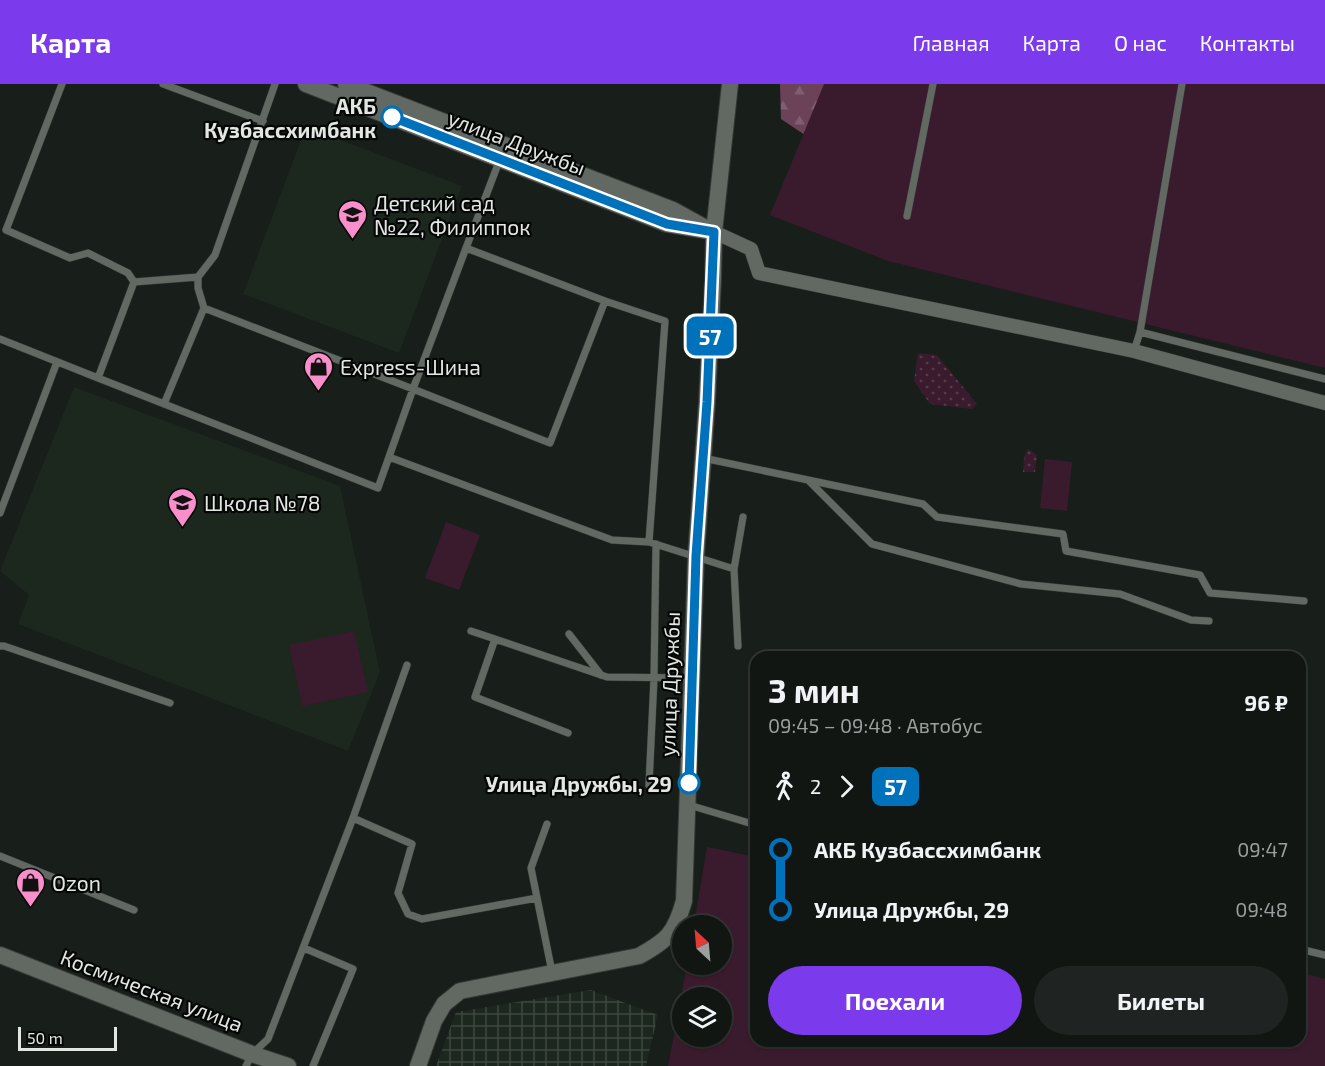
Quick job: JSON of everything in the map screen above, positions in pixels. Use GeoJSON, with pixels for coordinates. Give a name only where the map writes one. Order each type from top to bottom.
{"type":"FeatureCollection","features":[{"type":"Feature","properties":{"kind":"street","name":"улица Дружбы"},"geometry":{"type":"LineString","coordinates":[[306,84],[667,224],[714,232]]}},
{"type":"Feature","properties":{"kind":"street","name":"улица Дружбы"},"geometry":{"type":"LineString","coordinates":[[346,84],[673,210],[714,232]]}},
{"type":"Feature","properties":{"kind":"street","name":"улица Дружбы"},"geometry":{"type":"LineString","coordinates":[[418,1066],[434,1021],[444,1004],[459,991],[639,956],[660,945],[677,924],[684,901],[696,556],[714,232],[730,84]]}},
{"type":"Feature","properties":{"kind":"street"},"geometry":{"type":"LineString","coordinates":[[714,232],[751,249],[759,273],[1134,351],[1325,403]]}},
{"type":"Feature","properties":{"kind":"street","name":"Космическая улица"},"geometry":{"type":"LineString","coordinates":[[0,955],[249,1060],[288,1066]]}},
{"type":"Feature","properties":{"kind":"lane"},"geometry":{"type":"LineString","coordinates":[[62,84],[6,230],[70,258],[88,254],[128,273],[134,282]]}},
{"type":"Feature","properties":{"kind":"lane"},"geometry":{"type":"LineString","coordinates":[[163,84],[263,121]]}},
{"type":"Feature","properties":{"kind":"lane"},"geometry":{"type":"LineString","coordinates":[[164,404],[204,308],[198,288],[198,277],[215,255],[275,84]]}},
{"type":"Feature","properties":{"kind":"lane"},"geometry":{"type":"LineString","coordinates":[[907,216],[933,84]]}},
{"type":"Feature","properties":{"kind":"lane"},"geometry":{"type":"LineString","coordinates":[[1134,351],[1140,332],[1182,84]]}},
{"type":"Feature","properties":{"kind":"lane"},"geometry":{"type":"LineString","coordinates":[[0,339],[378,488],[500,159]]}},
{"type":"Feature","properties":{"kind":"lane"},"geometry":{"type":"LineString","coordinates":[[466,248],[605,301],[665,321],[652,543],[654,678],[649,785]]}},
{"type":"Feature","properties":{"kind":"lane"},"geometry":{"type":"LineString","coordinates":[[134,282],[198,277]]}},
{"type":"Feature","properties":{"kind":"lane"},"geometry":{"type":"LineString","coordinates":[[98,378],[134,282]]}},
{"type":"Feature","properties":{"kind":"lane"},"geometry":{"type":"LineString","coordinates":[[204,308],[550,443],[605,301]]}},
{"type":"Feature","properties":{"kind":"lane"},"geometry":{"type":"LineString","coordinates":[[1140,332],[1325,379]]}},
{"type":"Feature","properties":{"kind":"lane"},"geometry":{"type":"LineString","coordinates":[[0,513],[57,362]]}},
{"type":"Feature","properties":{"kind":"lane"},"geometry":{"type":"LineString","coordinates":[[389,457],[612,540],[652,543],[734,569]]}},
{"type":"Feature","properties":{"kind":"lane"},"geometry":{"type":"LineString","coordinates":[[703,458],[923,504],[937,517],[1063,534],[1066,551],[1200,575],[1210,593],[1304,601]]}},
{"type":"Feature","properties":{"kind":"lane"},"geometry":{"type":"LineString","coordinates":[[809,481],[872,544],[1021,584],[1120,594],[1191,620],[1209,621]]}},
{"type":"Feature","properties":{"kind":"lane"},"geometry":{"type":"LineString","coordinates":[[738,646],[734,569],[743,517]]}},
{"type":"Feature","properties":{"kind":"lane"},"geometry":{"type":"LineString","coordinates":[[471,631],[607,677],[691,678]]}},
{"type":"Feature","properties":{"kind":"lane"},"geometry":{"type":"LineString","coordinates":[[569,634],[601,675]]}},
{"type":"Feature","properties":{"kind":"lane"},"geometry":{"type":"LineString","coordinates":[[495,639],[475,697],[568,733]]}},
{"type":"Feature","properties":{"kind":"lane"},"geometry":{"type":"LineString","coordinates":[[0,646],[170,704]]}},
{"type":"Feature","properties":{"kind":"lane"},"geometry":{"type":"LineString","coordinates":[[249,1060],[268,1039],[353,818],[407,665]]}},
{"type":"Feature","properties":{"kind":"lane"},"geometry":{"type":"LineString","coordinates":[[689,805],[750,823]]}},
{"type":"Feature","properties":{"kind":"lane"},"geometry":{"type":"LineString","coordinates":[[353,818],[412,844],[398,892],[408,914],[422,919],[537,898]]}},
{"type":"Feature","properties":{"kind":"lane"},"geometry":{"type":"LineString","coordinates":[[547,824],[531,868],[552,973]]}},
{"type":"Feature","properties":{"kind":"lane"},"geometry":{"type":"LineString","coordinates":[[0,856],[134,910]]}},
{"type":"Feature","properties":{"kind":"lane"},"geometry":{"type":"LineString","coordinates":[[303,948],[354,969],[313,1066]]}},
{"type":"Feature","properties":{"kind":"lane"},"geometry":{"type":"LineString","coordinates":[[1306,951],[1325,956]]}},
{"type":"Feature","properties":{"kind":"shaded area"},"geometry":{"type":"Polygon","coordinates":[[[824,84],[1325,84],[1325,368],[888,261],[770,215],[824,84]]]}},
{"type":"Feature","properties":{"kind":"shaded area","name":"Детский сад №22, Филиппок"},"geometry":{"type":"Polygon","coordinates":[[[306,127],[462,186],[399,353],[243,294],[306,127]]]}},
{"type":"Feature","properties":{"kind":"shaded area"},"geometry":{"type":"Polygon","coordinates":[[[918,353],[937,355],[977,404],[972,409],[930,404],[914,381],[918,353]]]}},
{"type":"Feature","properties":{"kind":"shaded area","name":"Школа №78"},"geometry":{"type":"Polygon","coordinates":[[[74,387],[340,486],[380,672],[348,751],[18,624],[29,595],[0,571],[74,387]]]}},
{"type":"Feature","properties":{"kind":"shaded area"},"geometry":{"type":"Polygon","coordinates":[[[1028,449],[1037,455],[1035,472],[1023,472],[1024,457],[1028,449]]]}},
{"type":"Feature","properties":{"kind":"shaded area"},"geometry":{"type":"Polygon","coordinates":[[[1045,459],[1072,462],[1067,511],[1040,508],[1045,459]]]}},
{"type":"Feature","properties":{"kind":"shaded area"},"geometry":{"type":"Polygon","coordinates":[[[446,522],[480,535],[459,590],[425,578],[446,522]]]}},
{"type":"Feature","properties":{"kind":"shaded area"},"geometry":{"type":"Polygon","coordinates":[[[354,631],[368,692],[302,706],[289,645],[354,631]]]}},
{"type":"Feature","properties":{"kind":"shaded area"},"geometry":{"type":"Polygon","coordinates":[[[707,847],[750,856],[750,1047],[1306,1047],[1306,974],[1325,979],[1325,1066],[668,1066],[672,1045],[672,1047],[732,1047],[732,987],[683,987],[685,975],[732,975],[732,915],[696,915],[707,847]]]}},
{"type":"Feature","properties":{"kind":"shaded area"},"geometry":{"type":"Polygon","coordinates":[[[591,990],[658,1015],[646,1066],[436,1066],[456,1012],[591,990]]]}},
{"type":"Feature","properties":{"kind":"green space"},"geometry":{"type":"Polygon","coordinates":[[[780,84],[893,84],[838,157],[781,119],[780,84]]]}},
{"type":"Feature","properties":{"kind":"bus line","name":"57"},"geometry":{"type":"LineString","coordinates":[[392,117],[667,224],[714,232],[707,402],[696,556],[689,783]]}},
{"type":"Feature","properties":{"kind":"place","name":"АКБ Кузбассхимбанк"},"geometry":{"type":"Point","coordinates":[392,117]}},
{"type":"Feature","properties":{"kind":"place","name":"Детский сад №22, Филиппок"},"geometry":{"type":"Point","coordinates":[353,240]}},
{"type":"Feature","properties":{"kind":"place","name":"Express-Шина"},"geometry":{"type":"Point","coordinates":[319,392]}},
{"type":"Feature","properties":{"kind":"place","name":"Школа №78"},"geometry":{"type":"Point","coordinates":[183,528]}},
{"type":"Feature","properties":{"kind":"place","name":"Улица Дружбы, 29"},"geometry":{"type":"Point","coordinates":[689,783]}},
{"type":"Feature","properties":{"kind":"place","name":"Ozon"},"geometry":{"type":"Point","coordinates":[31,908]}}]}
